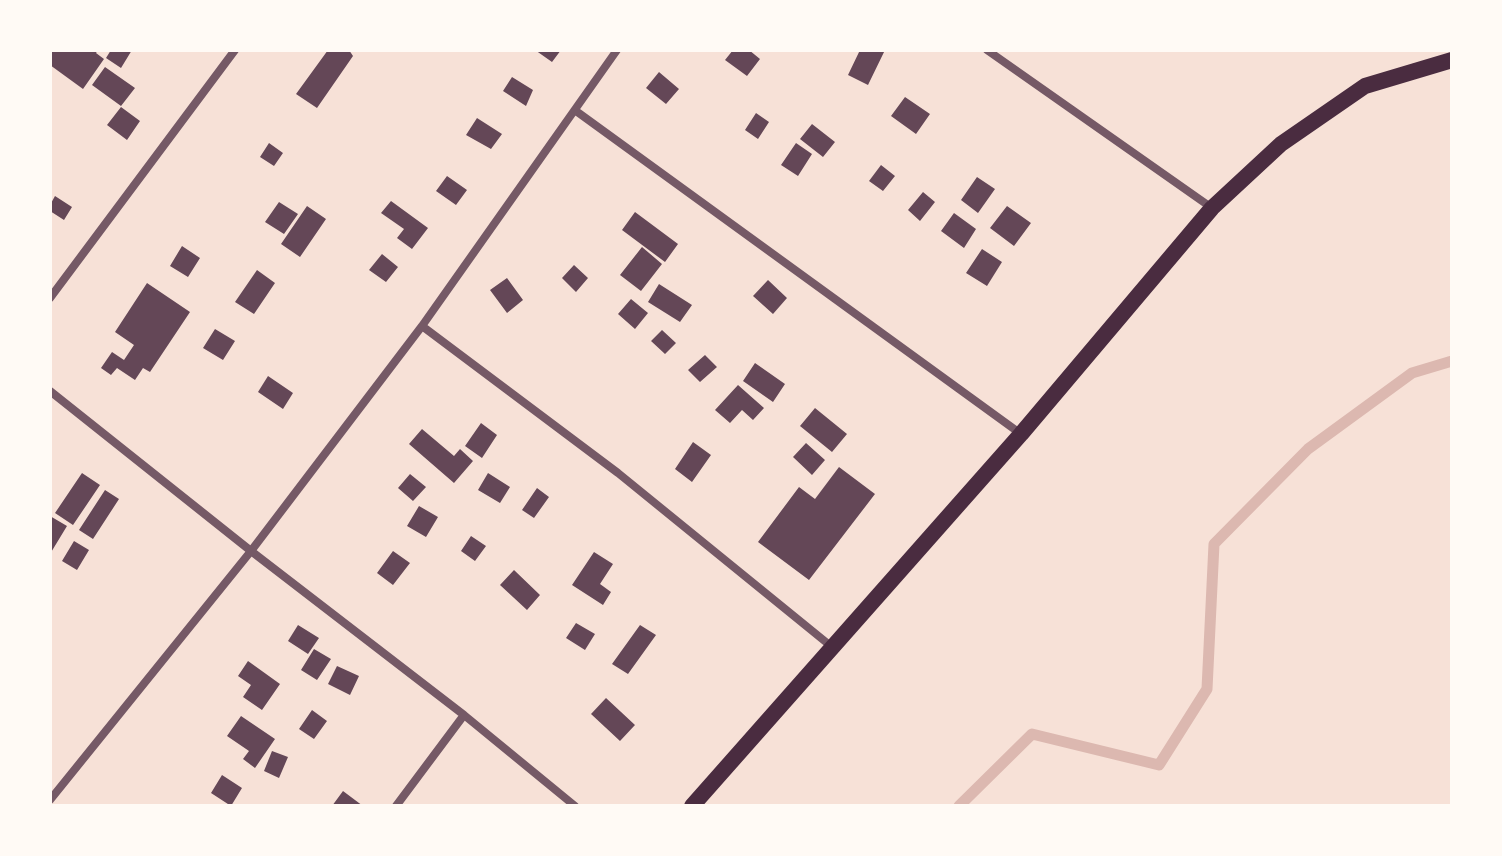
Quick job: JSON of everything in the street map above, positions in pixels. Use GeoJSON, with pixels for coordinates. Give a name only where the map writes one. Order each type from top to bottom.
{"type":"FeatureCollection","features":[{"type":"Feature","properties":{"kind":"main road"},"geometry":{"type":"LineString","coordinates":[[692,806],[1021,434],[1212,208],[1281,144],[1365,86],[1452,60]]}},
{"type":"Feature","properties":{"kind":"street"},"geometry":{"type":"LineString","coordinates":[[50,298],[235,50]]}},
{"type":"Feature","properties":{"kind":"street"},"geometry":{"type":"LineString","coordinates":[[50,800],[251,551],[422,326],[617,50]]}},
{"type":"Feature","properties":{"kind":"street"},"geometry":{"type":"LineString","coordinates":[[987,50],[1212,208]]}},
{"type":"Feature","properties":{"kind":"street"},"geometry":{"type":"LineString","coordinates":[[576,111],[1021,434]]}},
{"type":"Feature","properties":{"kind":"street"},"geometry":{"type":"LineString","coordinates":[[422,326],[618,473],[832,648]]}},
{"type":"Feature","properties":{"kind":"street"},"geometry":{"type":"LineString","coordinates":[[50,391],[464,715],[575,806]]}},
{"type":"Feature","properties":{"kind":"street"},"geometry":{"type":"LineString","coordinates":[[396,806],[464,715]]}},
{"type":"Feature","properties":{"kind":"building"},"geometry":{"type":"Polygon","coordinates":[[[50,50],[98,50],[96,53],[104,59],[83,89],[50,65],[50,50]]]}},
{"type":"Feature","properties":{"kind":"building"},"geometry":{"type":"Polygon","coordinates":[[[111,50],[132,50],[121,68],[106,58],[111,50]]]}},
{"type":"Feature","properties":{"kind":"building"},"geometry":{"type":"Polygon","coordinates":[[[328,50],[349,50],[353,56],[317,108],[296,94],[328,50]]]}},
{"type":"Feature","properties":{"kind":"building"},"geometry":{"type":"Polygon","coordinates":[[[535,50],[561,50],[552,62],[535,50]]]}},
{"type":"Feature","properties":{"kind":"building"},"geometry":{"type":"Polygon","coordinates":[[[733,50],[749,50],[760,59],[747,76],[725,60],[733,50]]]}},
{"type":"Feature","properties":{"kind":"building"},"geometry":{"type":"Polygon","coordinates":[[[860,50],[885,50],[868,85],[848,75],[860,50]]]}},
{"type":"Feature","properties":{"kind":"building"},"geometry":{"type":"Polygon","coordinates":[[[105,67],[135,88],[121,106],[92,85],[105,67]]]}},
{"type":"Feature","properties":{"kind":"building"},"geometry":{"type":"Polygon","coordinates":[[[659,72],[679,89],[666,104],[646,88],[659,72]]]}},
{"type":"Feature","properties":{"kind":"building"},"geometry":{"type":"Polygon","coordinates":[[[512,77],[533,90],[526,106],[503,91],[512,77]]]}},
{"type":"Feature","properties":{"kind":"building"},"geometry":{"type":"Polygon","coordinates":[[[905,97],[930,114],[916,134],[891,116],[905,97]]]}},
{"type":"Feature","properties":{"kind":"building"},"geometry":{"type":"Polygon","coordinates":[[[121,107],[140,121],[127,140],[107,125],[121,107]]]}},
{"type":"Feature","properties":{"kind":"building"},"geometry":{"type":"Polygon","coordinates":[[[756,113],[769,122],[758,139],[745,130],[756,113]]]}},
{"type":"Feature","properties":{"kind":"building"},"geometry":{"type":"Polygon","coordinates":[[[477,118],[502,134],[491,149],[466,135],[477,118]]]}},
{"type":"Feature","properties":{"kind":"building"},"geometry":{"type":"Polygon","coordinates":[[[812,124],[835,142],[823,157],[800,139],[812,124]]]}},
{"type":"Feature","properties":{"kind":"building"},"geometry":{"type":"Polygon","coordinates":[[[269,143],[283,153],[274,166],[260,157],[269,143]]]}},
{"type":"Feature","properties":{"kind":"building"},"geometry":{"type":"Polygon","coordinates":[[[796,143],[812,154],[798,176],[781,165],[796,143]]]}},
{"type":"Feature","properties":{"kind":"building"},"geometry":{"type":"Polygon","coordinates":[[[881,165],[895,176],[883,191],[869,181],[881,165]]]}},
{"type":"Feature","properties":{"kind":"building"},"geometry":{"type":"Polygon","coordinates":[[[447,176],[467,190],[456,205],[436,191],[447,176]]]}},
{"type":"Feature","properties":{"kind":"building"},"geometry":{"type":"Polygon","coordinates":[[[977,177],[995,189],[978,213],[961,200],[977,177]]]}},
{"type":"Feature","properties":{"kind":"building"},"geometry":{"type":"Polygon","coordinates":[[[923,192],[935,202],[920,221],[908,210],[923,192]]]}},
{"type":"Feature","properties":{"kind":"building"},"geometry":{"type":"Polygon","coordinates":[[[55,196],[72,207],[64,220],[50,211],[55,196]]]}},
{"type":"Feature","properties":{"kind":"building"},"geometry":{"type":"Polygon","coordinates":[[[391,201],[428,228],[412,249],[397,238],[404,229],[381,213],[391,201]]]}},
{"type":"Feature","properties":{"kind":"building"},"geometry":{"type":"Polygon","coordinates":[[[279,202],[298,214],[284,234],[265,222],[279,202]]]}},
{"type":"Feature","properties":{"kind":"building"},"geometry":{"type":"Polygon","coordinates":[[[307,206],[326,219],[300,257],[281,244],[307,206]]]}},
{"type":"Feature","properties":{"kind":"building"},"geometry":{"type":"Polygon","coordinates":[[[1007,206],[1031,223],[1014,246],[990,228],[1007,206]]]}},
{"type":"Feature","properties":{"kind":"building"},"geometry":{"type":"Polygon","coordinates":[[[635,212],[678,244],[665,262],[622,230],[635,212]]]}},
{"type":"Feature","properties":{"kind":"building"},"geometry":{"type":"Polygon","coordinates":[[[954,213],[976,229],[964,248],[941,231],[954,213]]]}},
{"type":"Feature","properties":{"kind":"building"},"geometry":{"type":"Polygon","coordinates":[[[182,246],[200,258],[188,277],[170,266],[182,246]]]}},
{"type":"Feature","properties":{"kind":"building"},"geometry":{"type":"Polygon","coordinates":[[[642,247],[662,264],[641,291],[620,275],[642,247]]]}},
{"type":"Feature","properties":{"kind":"building"},"geometry":{"type":"Polygon","coordinates":[[[982,249],[1002,262],[987,286],[966,273],[982,249]]]}},
{"type":"Feature","properties":{"kind":"building"},"geometry":{"type":"Polygon","coordinates":[[[382,254],[398,267],[386,282],[369,270],[382,254]]]}},
{"type":"Feature","properties":{"kind":"building"},"geometry":{"type":"Polygon","coordinates":[[[574,265],[588,278],[576,292],[562,278],[574,265]]]}},
{"type":"Feature","properties":{"kind":"building"},"geometry":{"type":"Polygon","coordinates":[[[257,270],[275,283],[254,314],[235,302],[257,270]]]}},
{"type":"Feature","properties":{"kind":"building"},"geometry":{"type":"Polygon","coordinates":[[[507,278],[523,300],[507,313],[490,290],[507,278]]]}},
{"type":"Feature","properties":{"kind":"building"},"geometry":{"type":"Polygon","coordinates":[[[768,280],[787,298],[773,314],[753,296],[768,280]]]}},
{"type":"Feature","properties":{"kind":"building"},"geometry":{"type":"Polygon","coordinates":[[[147,283],[190,312],[150,372],[143,368],[135,380],[117,368],[111,375],[101,368],[112,352],[124,360],[134,345],[115,332],[147,283]]]}},
{"type":"Feature","properties":{"kind":"building"},"geometry":{"type":"Polygon","coordinates":[[[659,284],[692,305],[680,322],[648,302],[659,284]]]}},
{"type":"Feature","properties":{"kind":"building"},"geometry":{"type":"Polygon","coordinates":[[[631,299],[648,313],[635,329],[618,314],[631,299]]]}},
{"type":"Feature","properties":{"kind":"building"},"geometry":{"type":"Polygon","coordinates":[[[215,329],[235,341],[223,360],[203,348],[215,329]]]}},
{"type":"Feature","properties":{"kind":"building"},"geometry":{"type":"Polygon","coordinates":[[[662,330],[676,343],[665,354],[651,341],[662,330]]]}},
{"type":"Feature","properties":{"kind":"building"},"geometry":{"type":"Polygon","coordinates":[[[705,355],[717,367],[700,382],[688,370],[705,355]]]}},
{"type":"Feature","properties":{"kind":"building"},"geometry":{"type":"Polygon","coordinates":[[[755,363],[785,384],[773,402],[743,381],[755,363]]]}},
{"type":"Feature","properties":{"kind":"building"},"geometry":{"type":"Polygon","coordinates":[[[268,376],[293,393],[283,409],[258,392],[268,376]]]}},
{"type":"Feature","properties":{"kind":"building"},"geometry":{"type":"Polygon","coordinates":[[[738,385],[764,408],[753,420],[742,410],[730,423],[715,410],[738,385]]]}},
{"type":"Feature","properties":{"kind":"building"},"geometry":{"type":"Polygon","coordinates":[[[815,408],[847,434],[832,452],[800,426],[815,408]]]}},
{"type":"Feature","properties":{"kind":"building"},"geometry":{"type":"Polygon","coordinates":[[[481,423],[497,435],[482,458],[465,446],[481,423]]]}},
{"type":"Feature","properties":{"kind":"building"},"geometry":{"type":"Polygon","coordinates":[[[422,429],[454,456],[460,449],[473,461],[454,483],[409,444],[422,429]]]}},
{"type":"Feature","properties":{"kind":"building"},"geometry":{"type":"Polygon","coordinates":[[[693,442],[711,455],[692,482],[675,469],[693,442]]]}},
{"type":"Feature","properties":{"kind":"building"},"geometry":{"type":"Polygon","coordinates":[[[806,443],[825,460],[812,475],[793,457],[806,443]]]}},
{"type":"Feature","properties":{"kind":"building"},"geometry":{"type":"Polygon","coordinates":[[[839,467],[875,494],[809,580],[758,542],[799,487],[815,499],[839,467]]]}},
{"type":"Feature","properties":{"kind":"building"},"geometry":{"type":"Polygon","coordinates":[[[82,473],[100,485],[73,525],[55,513],[82,473]]]}},
{"type":"Feature","properties":{"kind":"building"},"geometry":{"type":"Polygon","coordinates":[[[488,473],[510,487],[500,503],[478,490],[488,473]]]}},
{"type":"Feature","properties":{"kind":"building"},"geometry":{"type":"Polygon","coordinates":[[[410,474],[426,487],[413,501],[398,488],[410,474]]]}},
{"type":"Feature","properties":{"kind":"building"},"geometry":{"type":"Polygon","coordinates":[[[537,488],[549,497],[534,518],[522,510],[537,488]]]}},
{"type":"Feature","properties":{"kind":"building"},"geometry":{"type":"Polygon","coordinates":[[[105,490],[119,499],[93,539],[79,530],[105,490]]]}},
{"type":"Feature","properties":{"kind":"building"},"geometry":{"type":"Polygon","coordinates":[[[419,506],[438,517],[426,537],[407,526],[419,506]]]}},
{"type":"Feature","properties":{"kind":"building"},"geometry":{"type":"Polygon","coordinates":[[[50,516],[67,526],[50,554],[50,516]]]}},
{"type":"Feature","properties":{"kind":"building"},"geometry":{"type":"Polygon","coordinates":[[[471,536],[486,546],[475,561],[461,551],[471,536]]]}},
{"type":"Feature","properties":{"kind":"building"},"geometry":{"type":"Polygon","coordinates":[[[74,541],[89,550],[77,570],[62,561],[74,541]]]}},
{"type":"Feature","properties":{"kind":"building"},"geometry":{"type":"Polygon","coordinates":[[[393,551],[410,563],[393,585],[377,573],[393,551]]]}},
{"type":"Feature","properties":{"kind":"building"},"geometry":{"type":"Polygon","coordinates":[[[594,552],[613,564],[600,584],[611,592],[603,605],[572,585],[594,552]]]}},
{"type":"Feature","properties":{"kind":"building"},"geometry":{"type":"Polygon","coordinates":[[[514,570],[540,595],[527,610],[500,585],[514,570]]]}},
{"type":"Feature","properties":{"kind":"building"},"geometry":{"type":"Polygon","coordinates":[[[576,623],[595,634],[585,650],[566,638],[576,623]]]}},
{"type":"Feature","properties":{"kind":"building"},"geometry":{"type":"Polygon","coordinates":[[[298,625],[319,638],[308,654],[288,641],[298,625]]]}},
{"type":"Feature","properties":{"kind":"building"},"geometry":{"type":"Polygon","coordinates":[[[640,625],[656,635],[628,674],[612,664],[640,625]]]}},
{"type":"Feature","properties":{"kind":"building"},"geometry":{"type":"Polygon","coordinates":[[[314,649],[331,659],[317,680],[301,670],[314,649]]]}},
{"type":"Feature","properties":{"kind":"building"},"geometry":{"type":"Polygon","coordinates":[[[248,661],[280,684],[262,710],[243,697],[251,685],[238,676],[248,661]]]}},
{"type":"Feature","properties":{"kind":"building"},"geometry":{"type":"Polygon","coordinates":[[[337,666],[359,676],[350,695],[328,684],[337,666]]]}},
{"type":"Feature","properties":{"kind":"building"},"geometry":{"type":"Polygon","coordinates":[[[606,698],[635,725],[620,741],[591,714],[606,698]]]}},
{"type":"Feature","properties":{"kind":"building"},"geometry":{"type":"Polygon","coordinates":[[[312,710],[327,721],[314,739],[299,729],[312,710]]]}},
{"type":"Feature","properties":{"kind":"building"},"geometry":{"type":"Polygon","coordinates":[[[241,716],[275,739],[255,768],[243,759],[249,751],[227,736],[241,716]]]}},
{"type":"Feature","properties":{"kind":"building"},"geometry":{"type":"Polygon","coordinates":[[[272,751],[288,757],[279,778],[264,771],[272,751]]]}},
{"type":"Feature","properties":{"kind":"building"},"geometry":{"type":"Polygon","coordinates":[[[222,775],[242,788],[231,806],[211,793],[222,775]]]}},
{"type":"Feature","properties":{"kind":"building"},"geometry":{"type":"Polygon","coordinates":[[[343,791],[363,806],[332,806],[343,791]]]}},
{"type":"Feature","properties":{"kind":"waterway"},"geometry":{"type":"LineString","coordinates":[[959,806],[1032,734],[1159,765],[1207,689],[1214,544],[1308,449],[1412,373],[1452,361]]}}]}
